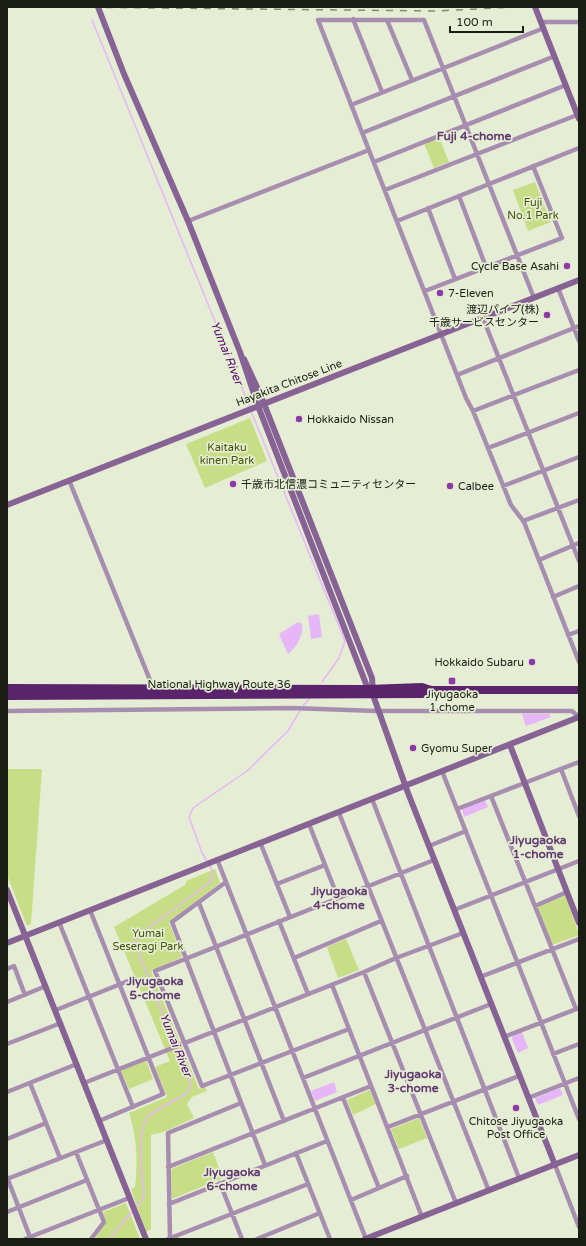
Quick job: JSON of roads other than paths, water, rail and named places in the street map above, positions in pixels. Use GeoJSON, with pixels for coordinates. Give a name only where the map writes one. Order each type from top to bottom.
{"type":"FeatureCollection","features":[{"type":"Feature","properties":{"kind":"highway","name":"National Highway Route 36"},"geometry":{"type":"LineString","coordinates":[[7,688],[154,692]]}},
{"type":"Feature","properties":{"kind":"highway","name":"National Highway Route 36"},"geometry":{"type":"LineString","coordinates":[[7,696],[154,692],[372,691],[422,694],[431,690],[579,690]]}},
{"type":"Feature","properties":{"kind":"street"},"geometry":{"type":"LineString","coordinates":[[98,7],[124,74],[188,221],[240,352],[251,372],[255,407],[372,691],[377,711],[434,860],[579,1226]]}},
{"type":"Feature","properties":{"kind":"street"},"geometry":{"type":"LineString","coordinates":[[385,190],[578,113],[535,7]]}},
{"type":"Feature","properties":{"kind":"street"},"geometry":{"type":"LineString","coordinates":[[353,19],[382,92]]}},
{"type":"Feature","properties":{"kind":"street"},"geometry":{"type":"LineString","coordinates":[[534,298],[424,20],[318,20],[457,375],[511,505],[523,521],[579,662]]}},
{"type":"Feature","properties":{"kind":"street"},"geometry":{"type":"LineString","coordinates":[[387,20],[412,80]]}},
{"type":"Feature","properties":{"kind":"street"},"geometry":{"type":"LineString","coordinates":[[351,105],[443,68],[543,25],[579,22]]}},
{"type":"Feature","properties":{"kind":"street"},"geometry":{"type":"LineString","coordinates":[[362,133],[555,56]]}},
{"type":"Feature","properties":{"kind":"street"},"geometry":{"type":"LineString","coordinates":[[374,162],[566,85]]}},
{"type":"Feature","properties":{"kind":"street"},"geometry":{"type":"LineString","coordinates":[[397,221],[579,148]]}},
{"type":"Feature","properties":{"kind":"street"},"geometry":{"type":"LineString","coordinates":[[188,221],[368,150]]}},
{"type":"Feature","properties":{"kind":"street"},"geometry":{"type":"LineString","coordinates":[[425,291],[562,238],[533,166]]}},
{"type":"Feature","properties":{"kind":"street"},"geometry":{"type":"LineString","coordinates":[[458,196],[486,268]]}},
{"type":"Feature","properties":{"kind":"street"},"geometry":{"type":"LineString","coordinates":[[428,208],[455,280]]}},
{"type":"Feature","properties":{"kind":"street","name":"Hayakita Chitose Line"},"geometry":{"type":"LineString","coordinates":[[7,505],[579,280]]}},
{"type":"Feature","properties":{"kind":"street"},"geometry":{"type":"LineString","coordinates":[[558,288],[577,327],[579,341]]}},
{"type":"Feature","properties":{"kind":"street"},"geometry":{"type":"LineString","coordinates":[[483,318],[579,561]]}},
{"type":"Feature","properties":{"kind":"street"},"geometry":{"type":"LineString","coordinates":[[457,375],[577,327]]}},
{"type":"Feature","properties":{"kind":"street"},"geometry":{"type":"LineString","coordinates":[[473,411],[579,370]]}},
{"type":"Feature","properties":{"kind":"street"},"geometry":{"type":"LineString","coordinates":[[488,448],[579,413]]}},
{"type":"Feature","properties":{"kind":"street"},"geometry":{"type":"LineString","coordinates":[[503,486],[579,456]]}},
{"type":"Feature","properties":{"kind":"street"},"geometry":{"type":"LineString","coordinates":[[69,480],[154,692]]}},
{"type":"Feature","properties":{"kind":"street"},"geometry":{"type":"LineString","coordinates":[[523,521],[579,500]]}},
{"type":"Feature","properties":{"kind":"street"},"geometry":{"type":"LineString","coordinates":[[539,560],[579,543]]}},
{"type":"Feature","properties":{"kind":"street"},"geometry":{"type":"LineString","coordinates":[[554,597],[579,586]]}},
{"type":"Feature","properties":{"kind":"street"},"geometry":{"type":"LineString","coordinates":[[568,635],[579,630]]}},
{"type":"Feature","properties":{"kind":"street"},"geometry":{"type":"LineString","coordinates":[[7,711],[311,708],[377,711],[572,711],[579,717],[7,943]]}},
{"type":"Feature","properties":{"kind":"street"},"geometry":{"type":"LineString","coordinates":[[510,744],[579,923]]}},
{"type":"Feature","properties":{"kind":"street"},"geometry":{"type":"LineString","coordinates":[[457,809],[579,762]]}},
{"type":"Feature","properties":{"kind":"street"},"geometry":{"type":"LineString","coordinates":[[560,769],[579,816]]}},
{"type":"Feature","properties":{"kind":"street"},"geometry":{"type":"LineString","coordinates":[[442,771],[579,1117]]}},
{"type":"Feature","properties":{"kind":"street"},"geometry":{"type":"LineString","coordinates":[[491,796],[577,1008],[504,1037]]}},
{"type":"Feature","properties":{"kind":"street"},"geometry":{"type":"LineString","coordinates":[[372,799],[520,1178]]}},
{"type":"Feature","properties":{"kind":"street"},"geometry":{"type":"LineString","coordinates":[[339,813],[367,887],[489,1190]]}},
{"type":"Feature","properties":{"kind":"street"},"geometry":{"type":"LineString","coordinates":[[309,824],[338,898]]}},
{"type":"Feature","properties":{"kind":"street"},"geometry":{"type":"LineString","coordinates":[[429,846],[466,831]]}},
{"type":"Feature","properties":{"kind":"street"},"geometry":{"type":"LineString","coordinates":[[260,842],[290,917]]}},
{"type":"Feature","properties":{"kind":"street"},"geometry":{"type":"LineString","coordinates":[[215,860],[226,882],[366,1239],[579,1155]]}},
{"type":"Feature","properties":{"kind":"street"},"geometry":{"type":"LineString","coordinates":[[349,1029],[202,1086],[183,1043],[155,971],[434,860]]}},
{"type":"Feature","properties":{"kind":"street"},"geometry":{"type":"LineString","coordinates":[[454,910],[579,861]]}},
{"type":"Feature","properties":{"kind":"street"},"geometry":{"type":"LineString","coordinates":[[277,884],[325,865]]}},
{"type":"Feature","properties":{"kind":"street"},"geometry":{"type":"LineString","coordinates":[[226,882],[172,922],[265,1165]]}},
{"type":"Feature","properties":{"kind":"street"},"geometry":{"type":"LineString","coordinates":[[7,890],[146,1239]]}},
{"type":"Feature","properties":{"kind":"street"},"geometry":{"type":"LineString","coordinates":[[535,906],[567,892]]}},
{"type":"Feature","properties":{"kind":"street"},"geometry":{"type":"LineString","coordinates":[[198,903],[284,1121]]}},
{"type":"Feature","properties":{"kind":"street"},"geometry":{"type":"LineString","coordinates":[[90,910],[164,1094],[99,1121]]}},
{"type":"Feature","properties":{"kind":"street"},"geometry":{"type":"LineString","coordinates":[[279,921],[308,994]]}},
{"type":"Feature","properties":{"kind":"street"},"geometry":{"type":"LineString","coordinates":[[59,922],[133,1107]]}},
{"type":"Feature","properties":{"kind":"street"},"geometry":{"type":"LineString","coordinates":[[294,958],[381,922]]}},
{"type":"Feature","properties":{"kind":"street"},"geometry":{"type":"LineString","coordinates":[[84,1083],[332,985],[396,958],[463,933]]}},
{"type":"Feature","properties":{"kind":"street"},"geometry":{"type":"LineString","coordinates":[[480,977],[579,939]]}},
{"type":"Feature","properties":{"kind":"street"},"geometry":{"type":"LineString","coordinates":[[7,969],[14,966],[25,995]]}},
{"type":"Feature","properties":{"kind":"street"},"geometry":{"type":"LineString","coordinates":[[364,972],[456,1203]]}},
{"type":"Feature","properties":{"kind":"street"},"geometry":{"type":"LineString","coordinates":[[56,1010],[133,979]]}},
{"type":"Feature","properties":{"kind":"street"},"geometry":{"type":"LineString","coordinates":[[332,985],[422,1217]]}},
{"type":"Feature","properties":{"kind":"street"},"geometry":{"type":"LineString","coordinates":[[7,1002],[46,986]]}},
{"type":"Feature","properties":{"kind":"street"},"geometry":{"type":"LineString","coordinates":[[303,1078],[491,1004]]}},
{"type":"Feature","properties":{"kind":"street"},"geometry":{"type":"LineString","coordinates":[[7,1044],[61,1023]]}},
{"type":"Feature","properties":{"kind":"street"},"geometry":{"type":"LineString","coordinates":[[553,1054],[579,1044]]}},
{"type":"Feature","properties":{"kind":"street"},"geometry":{"type":"LineString","coordinates":[[7,1092],[77,1064]]}},
{"type":"Feature","properties":{"kind":"street"},"geometry":{"type":"LineString","coordinates":[[388,1127],[520,1076]]}},
{"type":"Feature","properties":{"kind":"street"},"geometry":{"type":"LineString","coordinates":[[528,1098],[579,1078]]}},
{"type":"Feature","properties":{"kind":"street"},"geometry":{"type":"LineString","coordinates":[[30,1083],[60,1158]]}},
{"type":"Feature","properties":{"kind":"street"},"geometry":{"type":"LineString","coordinates":[[168,1167],[371,1086]]}},
{"type":"Feature","properties":{"kind":"street"},"geometry":{"type":"LineString","coordinates":[[343,1098],[380,1188]]}},
{"type":"Feature","properties":{"kind":"street"},"geometry":{"type":"LineString","coordinates":[[241,1103],[168,1133],[169,1239],[308,1184]]}},
{"type":"Feature","properties":{"kind":"street"},"geometry":{"type":"LineString","coordinates":[[7,1138],[46,1123]]}},
{"type":"Feature","properties":{"kind":"street"},"geometry":{"type":"LineString","coordinates":[[106,1140],[7,1178],[28,1238],[99,1210],[130,1200]]}},
{"type":"Feature","properties":{"kind":"street"},"geometry":{"type":"LineString","coordinates":[[169,1204],[327,1141]]}},
{"type":"Feature","properties":{"kind":"street"},"geometry":{"type":"LineString","coordinates":[[76,1152],[104,1222],[92,1239]]}},
{"type":"Feature","properties":{"kind":"street"},"geometry":{"type":"LineString","coordinates":[[296,1153],[330,1239]]}},
{"type":"Feature","properties":{"kind":"street"},"geometry":{"type":"LineString","coordinates":[[350,1200],[407,1176]]}},
{"type":"Feature","properties":{"kind":"street"},"geometry":{"type":"LineString","coordinates":[[7,1212],[87,1180]]}},
{"type":"Feature","properties":{"kind":"street"},"geometry":{"type":"LineString","coordinates":[[220,1183],[242,1239]]}},
{"type":"Feature","properties":{"kind":"street"},"geometry":{"type":"LineString","coordinates":[[257,1239],[320,1213]]}},
{"type":"Feature","properties":{"kind":"waterway","name":"Yumai River"},"geometry":{"type":"LineString","coordinates":[[92,20],[250,407]]}},
{"type":"Feature","properties":{"kind":"waterway","name":"Yumai River"},"geometry":{"type":"LineString","coordinates":[[251,411],[345,641],[339,658],[322,682]]}},
{"type":"Feature","properties":{"kind":"waterway","name":"Yumai River"},"geometry":{"type":"LineString","coordinates":[[303,706],[309,699]]}},
{"type":"Feature","properties":{"kind":"waterway","name":"Yumai River"},"geometry":{"type":"LineString","coordinates":[[207,861],[202,853],[189,817],[193,808],[247,771],[288,731],[301,709]]}},
{"type":"Feature","properties":{"kind":"waterway","name":"Yumai River"},"geometry":{"type":"LineString","coordinates":[[136,1207],[143,1199],[144,1194],[141,1164],[141,1141],[145,1121],[150,1114],[186,1094],[191,1084],[135,944],[136,937],[208,884],[212,879],[212,870],[209,865]]}},
{"type":"Feature","properties":{"kind":"waterway","name":"Yumai River"},"geometry":{"type":"LineString","coordinates":[[109,1239],[132,1212]]}},
{"type":"Feature","properties":{"kind":"railway"},"geometry":{"type":"LineString","coordinates":[[64,7],[436,11],[515,7]]}},
{"type":"Feature","properties":{"kind":"place","name":"Cycle Base Asahi"},"geometry":{"type":"Point","coordinates":[567,266]}},
{"type":"Feature","properties":{"kind":"place","name":"7-Eleven"},"geometry":{"type":"Point","coordinates":[440,293]}},
{"type":"Feature","properties":{"kind":"place","name":"渡辺パイプ(株) 千歳サービスセンター"},"geometry":{"type":"Point","coordinates":[547,315]}},
{"type":"Feature","properties":{"kind":"place","name":"Hokkaido Nissan"},"geometry":{"type":"Point","coordinates":[299,419]}},
{"type":"Feature","properties":{"kind":"place","name":"千歳市北信濃コミュニティセンター"},"geometry":{"type":"Point","coordinates":[233,484]}},
{"type":"Feature","properties":{"kind":"place","name":"Calbee"},"geometry":{"type":"Point","coordinates":[450,486]}},
{"type":"Feature","properties":{"kind":"place","name":"Hokkaido Subaru"},"geometry":{"type":"Point","coordinates":[532,662]}},
{"type":"Feature","properties":{"kind":"place","name":"Jiyugaoka 1 chome"},"geometry":{"type":"Point","coordinates":[452,681]}},
{"type":"Feature","properties":{"kind":"place","name":"Gyomu Super"},"geometry":{"type":"Point","coordinates":[413,748]}},
{"type":"Feature","properties":{"kind":"place","name":"Chitose Jiyugaoka Post Office"},"geometry":{"type":"Point","coordinates":[516,1108]}},
{"type":"Feature","properties":{"kind":"district","name":"Fuji 4-chome"},"geometry":{"type":"Point","coordinates":[474,136]}},
{"type":"Feature","properties":{"kind":"district","name":"Jiyugaoka 1-chome"},"geometry":{"type":"Point","coordinates":[538,847]}},
{"type":"Feature","properties":{"kind":"district","name":"Jiyugaoka 4-chome"},"geometry":{"type":"Point","coordinates":[339,898]}},
{"type":"Feature","properties":{"kind":"district","name":"Jiyugaoka 5-chome"},"geometry":{"type":"Point","coordinates":[155,988]}},
{"type":"Feature","properties":{"kind":"district","name":"Jiyugaoka 3-chome"},"geometry":{"type":"Point","coordinates":[413,1081]}},
{"type":"Feature","properties":{"kind":"district","name":"Jiyugaoka 6-chome"},"geometry":{"type":"Point","coordinates":[232,1179]}},
{"type":"Feature","properties":{"kind":"park label","name":"Fuji No.1 Park"},"geometry":{"type":"Point","coordinates":[533,208]}},
{"type":"Feature","properties":{"kind":"park label","name":"Kaitaku kinen Park"},"geometry":{"type":"Point","coordinates":[227,453]}},
{"type":"Feature","properties":{"kind":"park label","name":"Yumai Seseragi Park"},"geometry":{"type":"Point","coordinates":[148,939]}}]}
